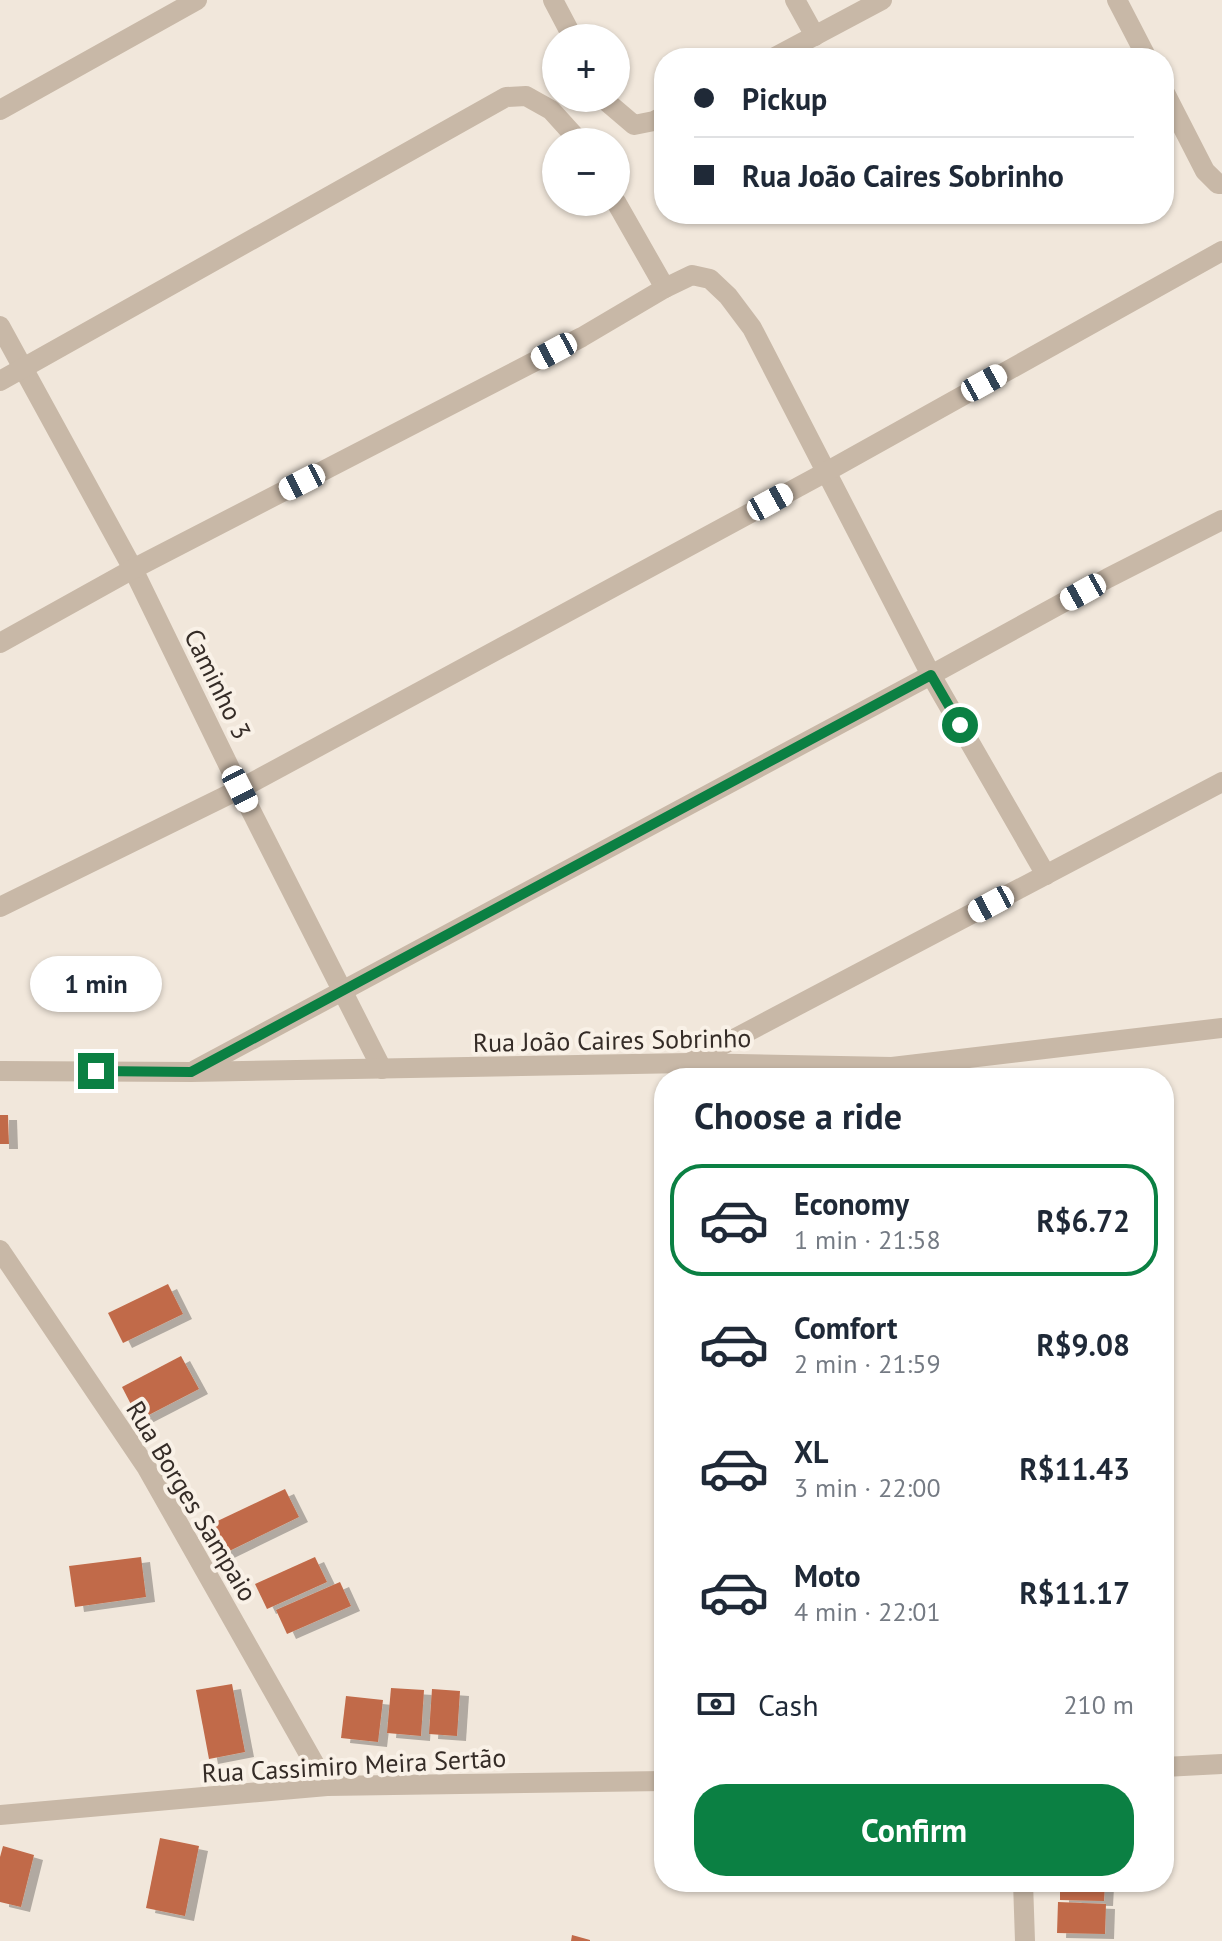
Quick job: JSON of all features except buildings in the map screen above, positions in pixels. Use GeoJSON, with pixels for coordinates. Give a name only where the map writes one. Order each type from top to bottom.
{"type":"FeatureCollection","features":[{"type":"Feature","properties":{"kind":"street"},"geometry":{"type":"LineString","coordinates":[[0,110],[197,0]]}},
{"type":"Feature","properties":{"kind":"street"},"geometry":{"type":"LineString","coordinates":[[553,0],[566,24]]}},
{"type":"Feature","properties":{"kind":"street"},"geometry":{"type":"LineString","coordinates":[[795,0],[815,36]]}},
{"type":"Feature","properties":{"kind":"street"},"geometry":{"type":"LineString","coordinates":[[792,48],[882,0]]}},
{"type":"Feature","properties":{"kind":"street"},"geometry":{"type":"LineString","coordinates":[[1117,0],[1142,48]]}},
{"type":"Feature","properties":{"kind":"street"},"geometry":{"type":"LineString","coordinates":[[0,381],[506,97],[526,96],[551,110],[567,128]]}},
{"type":"Feature","properties":{"kind":"street"},"geometry":{"type":"LineString","coordinates":[[1174,111],[1205,171],[1220,184]]}},
{"type":"Feature","properties":{"kind":"street"},"geometry":{"type":"LineString","coordinates":[[619,112],[634,125],[654,121]]}},
{"type":"Feature","properties":{"kind":"street"},"geometry":{"type":"LineString","coordinates":[[624,216],[665,288]]}},
{"type":"Feature","properties":{"kind":"street"},"geometry":{"type":"LineString","coordinates":[[0,907],[240,789],[826,472],[1222,251]]}},
{"type":"Feature","properties":{"kind":"street"},"geometry":{"type":"LineString","coordinates":[[0,643],[133,569],[582,337],[692,275],[710,279],[728,296],[752,328],[931,675],[1046,875]]}},
{"type":"Feature","properties":{"kind":"street","name":"Caminho 3"},"geometry":{"type":"LineString","coordinates":[[0,326],[133,569],[382,1069]]}},
{"type":"Feature","properties":{"kind":"street"},"geometry":{"type":"LineString","coordinates":[[191,1072],[1108,578],[1222,520]]}},
{"type":"Feature","properties":{"kind":"street"},"geometry":{"type":"LineString","coordinates":[[689,1063],[1222,782]]}},
{"type":"Feature","properties":{"kind":"street","name":"Rua João Caires Sobrinho"},"geometry":{"type":"LineString","coordinates":[[0,1071],[191,1072],[689,1063],[892,1067],[1222,1028]]}},
{"type":"Feature","properties":{"kind":"street","name":"Rua Borges Sampaio"},"geometry":{"type":"LineString","coordinates":[[0,1250],[147,1468],[327,1786]]}},
{"type":"Feature","properties":{"kind":"street"},"geometry":{"type":"LineString","coordinates":[[1174,1766],[1222,1764]]}},
{"type":"Feature","properties":{"kind":"street","name":"Rua Cassimiro Meira Sertão"},"geometry":{"type":"LineString","coordinates":[[0,1815],[327,1786],[654,1781]]}},
{"type":"Feature","properties":{"kind":"street"},"geometry":{"type":"LineString","coordinates":[[1023,1892],[1025,1941]]}},
{"type":"Feature","properties":{"kind":"route"},"geometry":{"type":"LineString","coordinates":[[96,1071],[191,1072],[931,675],[960,725]]}}]}
